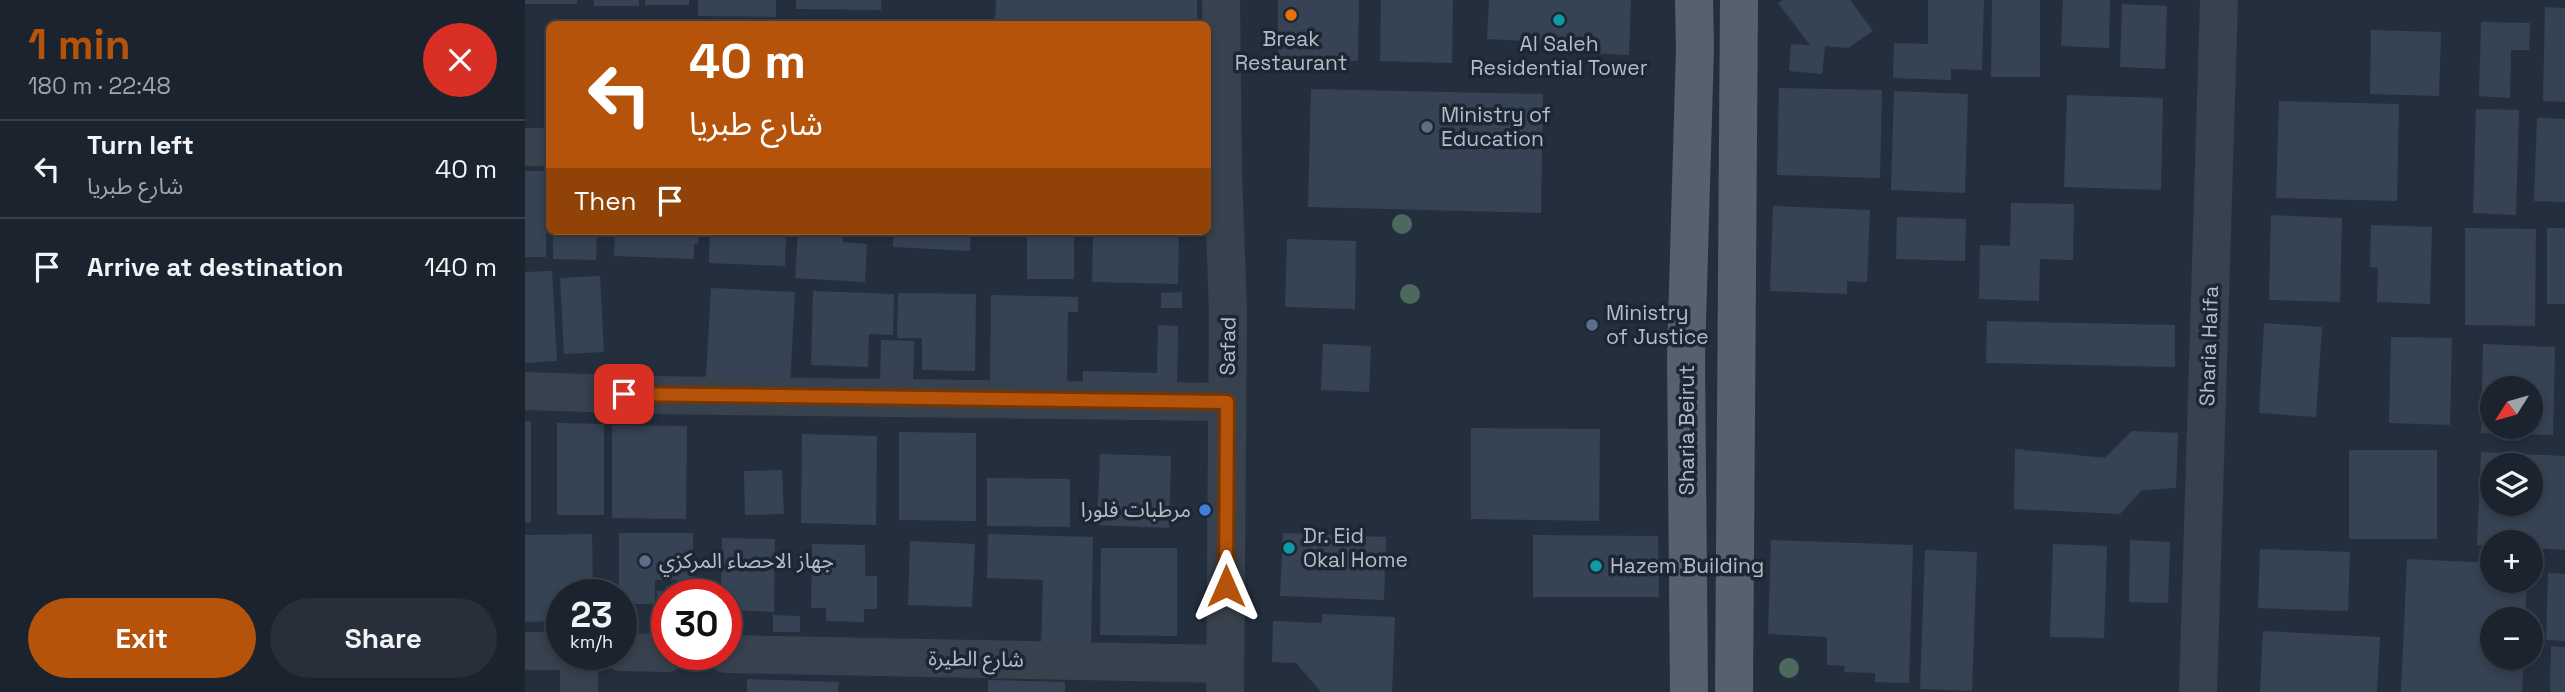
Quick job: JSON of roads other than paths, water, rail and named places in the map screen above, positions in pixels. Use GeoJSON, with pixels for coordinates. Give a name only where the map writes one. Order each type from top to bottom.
{"type":"FeatureCollection","features":[{"type":"Feature","properties":{"kind":"main road","name":"Sharia Beirut"},"geometry":{"type":"LineString","coordinates":[[1689,692],[1686,357],[1694,0]]}},
{"type":"Feature","properties":{"kind":"main road"},"geometry":{"type":"LineString","coordinates":[[1734,692],[1739,0]]}},
{"type":"Feature","properties":{"kind":"street","name":"Safad"},"geometry":{"type":"LineString","coordinates":[[1221,0],[1215,172],[1228,313],[1225,678]]}},
{"type":"Feature","properties":{"kind":"street","name":"Sharia Haifa"},"geometry":{"type":"LineString","coordinates":[[2198,692],[2219,0]]}},
{"type":"Feature","properties":{"kind":"street"},"geometry":{"type":"LineString","coordinates":[[525,146],[546,147]]}},
{"type":"Feature","properties":{"kind":"street"},"geometry":{"type":"LineString","coordinates":[[525,391],[1227,402]]}},
{"type":"Feature","properties":{"kind":"street"},"geometry":{"type":"LineString","coordinates":[[525,651],[546,651]]}},
{"type":"Feature","properties":{"kind":"street","name":"شارع الطيرة"},"geometry":{"type":"LineString","coordinates":[[742,655],[1225,678]]}},
{"type":"Feature","properties":{"kind":"street"},"geometry":{"type":"LineString","coordinates":[[579,670],[579,692]]}},
{"type":"Feature","properties":{"kind":"place","name":"Break Restaurant"},"geometry":{"type":"Point","coordinates":[1291,15]}},
{"type":"Feature","properties":{"kind":"place","name":"Al Saleh Residential Tower"},"geometry":{"type":"Point","coordinates":[1559,20]}},
{"type":"Feature","properties":{"kind":"place","name":"Ministry of Education"},"geometry":{"type":"Point","coordinates":[1427,127]}},
{"type":"Feature","properties":{"kind":"place","name":"Ministry of Justice"},"geometry":{"type":"Point","coordinates":[1592,325]}},
{"type":"Feature","properties":{"kind":"place","name":"مرطبات فلورا"},"geometry":{"type":"Point","coordinates":[1205,510]}},
{"type":"Feature","properties":{"kind":"place","name":"Dr. Eid Okal Home"},"geometry":{"type":"Point","coordinates":[1289,548]}},
{"type":"Feature","properties":{"kind":"place","name":"جهاز الاحصاء المركزي"},"geometry":{"type":"Point","coordinates":[645,561]}},
{"type":"Feature","properties":{"kind":"place","name":"Hazem Building"},"geometry":{"type":"Point","coordinates":[1596,566]}}]}
